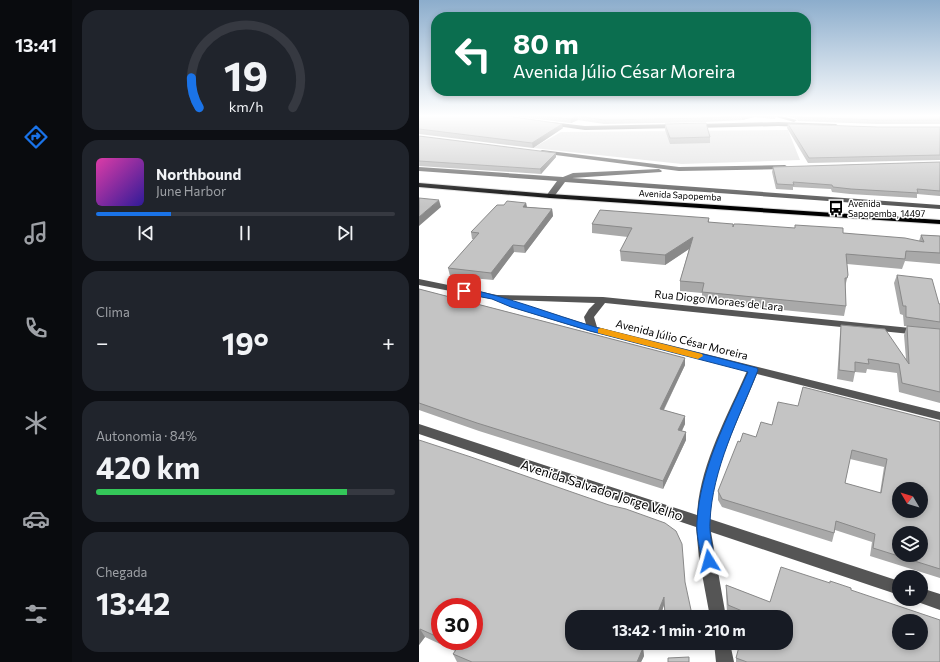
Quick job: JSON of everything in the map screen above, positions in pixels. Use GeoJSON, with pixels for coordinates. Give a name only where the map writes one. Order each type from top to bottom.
{"type":"FeatureCollection","features":[{"type":"Feature","properties":{"kind":"main road","name":"Avenida Sapopemba"},"geometry":{"type":"LineString","coordinates":[[419,185],[550,196],[786,210],[940,222]]}},
{"type":"Feature","properties":{"kind":"street"},"geometry":{"type":"LineString","coordinates":[[533,151],[679,169]]}},
{"type":"Feature","properties":{"kind":"street"},"geometry":{"type":"LineString","coordinates":[[550,196],[561,181],[573,175],[679,169],[792,167]]}},
{"type":"Feature","properties":{"kind":"street","name":"Avenida Sapopemba"},"geometry":{"type":"LineString","coordinates":[[419,170],[940,207]]}},
{"type":"Feature","properties":{"kind":"street","name":"Avenida Júlio César Moreira"},"geometry":{"type":"LineString","coordinates":[[419,282],[495,297],[514,305],[593,329],[940,416]]}},
{"type":"Feature","properties":{"kind":"street","name":"Rua Diogo Moraes de Lara"},"geometry":{"type":"LineString","coordinates":[[495,297],[527,296],[603,300],[940,334]]}},
{"type":"Feature","properties":{"kind":"street"},"geometry":{"type":"LineString","coordinates":[[593,329],[589,317],[592,310],[603,300]]}},
{"type":"Feature","properties":{"kind":"street"},"geometry":{"type":"LineString","coordinates":[[716,610],[703,523],[707,494],[718,455],[753,370]]}},
{"type":"Feature","properties":{"kind":"street","name":"Avenida Salvador Jorge Velho"},"geometry":{"type":"LineString","coordinates":[[419,429],[892,586]]}},
{"type":"Feature","properties":{"kind":"street"},"geometry":{"type":"LineString","coordinates":[[928,598],[940,602]]}},
{"type":"Feature","properties":{"kind":"street"},"geometry":{"type":"LineString","coordinates":[[723,650],[725,662]]}},
{"type":"Feature","properties":{"kind":"shaded area"},"geometry":{"type":"Polygon","coordinates":[[[537,146],[794,146],[800,160],[682,164],[533,148],[537,146]]]}},
{"type":"Feature","properties":{"kind":"building"},"geometry":{"type":"Polygon","coordinates":[[[419,146],[499,146],[556,153],[540,169],[419,161],[419,146]]]}},
{"type":"Feature","properties":{"kind":"building"},"geometry":{"type":"Polygon","coordinates":[[[802,146],[940,146],[940,155],[809,158],[802,146]]]}},
{"type":"Feature","properties":{"kind":"building"},"geometry":{"type":"Polygon","coordinates":[[[940,162],[940,191],[917,189],[918,193],[851,189],[833,187],[832,185],[793,182],[794,185],[777,184],[773,167],[940,162]]]}},
{"type":"Feature","properties":{"kind":"building"},"geometry":{"type":"Polygon","coordinates":[[[419,198],[439,200],[419,217],[419,198]]]}},
{"type":"Feature","properties":{"kind":"building"},"geometry":{"type":"Polygon","coordinates":[[[507,201],[526,203],[523,207],[552,209],[524,246],[513,245],[491,273],[448,268],[479,233],[471,232],[497,205],[504,205],[507,201]]]}},
{"type":"Feature","properties":{"kind":"building"},"geometry":{"type":"Polygon","coordinates":[[[600,210],[709,218],[708,222],[733,224],[733,227],[734,224],[739,224],[795,228],[795,225],[843,228],[843,233],[905,238],[924,242],[921,235],[940,236],[940,253],[906,251],[905,259],[846,254],[848,275],[847,278],[845,278],[846,306],[702,292],[704,283],[680,281],[693,237],[665,255],[620,251],[632,228],[592,224],[600,210]]]}},
{"type":"Feature","properties":{"kind":"building"},"geometry":{"type":"Polygon","coordinates":[[[897,275],[932,279],[940,304],[940,322],[906,317],[906,306],[903,306],[897,275]]]}},
{"type":"Feature","properties":{"kind":"building"},"geometry":{"type":"Polygon","coordinates":[[[419,289],[685,358],[660,409],[685,416],[678,430],[686,432],[663,481],[477,423],[419,403],[419,289]]]}},
{"type":"Feature","properties":{"kind":"building"},"geometry":{"type":"Polygon","coordinates":[[[841,325],[885,329],[909,364],[907,326],[940,329],[940,392],[902,383],[899,364],[868,359],[869,364],[855,362],[855,372],[839,370],[841,325]]]}},
{"type":"Feature","properties":{"kind":"building"},"geometry":{"type":"Polygon","coordinates":[[[803,387],[940,422],[940,569],[918,562],[928,562],[928,526],[892,526],[892,554],[873,548],[875,534],[836,521],[834,533],[722,499],[718,491],[738,441],[740,442],[743,433],[756,437],[761,422],[772,425],[778,402],[798,406],[803,387]],[[852,450],[845,483],[881,493],[887,459],[852,450]]]}},
{"type":"Feature","properties":{"kind":"building"},"geometry":{"type":"Polygon","coordinates":[[[419,440],[665,523],[676,531],[682,544],[685,582],[691,610],[665,610],[664,597],[659,610],[565,610],[565,650],[642,650],[637,662],[472,662],[453,654],[456,650],[483,650],[483,598],[431,598],[431,634],[420,629],[419,631],[419,440]]]}},
{"type":"Feature","properties":{"kind":"building"},"geometry":{"type":"Polygon","coordinates":[[[781,567],[830,583],[830,581],[892,604],[892,606],[898,606],[922,614],[892,614],[892,650],[928,650],[928,616],[940,620],[940,662],[747,662],[736,658],[738,650],[793,650],[793,610],[740,610],[728,605],[726,585],[770,602],[781,567]]]}},
{"type":"Feature","properties":{"kind":"building"},"geometry":{"type":"Polygon","coordinates":[[[689,657],[689,662],[668,662],[668,658],[689,657]]]}},
{"type":"Feature","properties":{"kind":"slow traffic"},"geometry":{"type":"LineString","coordinates":[[601,331],[698,356]]}},
{"type":"Feature","properties":{"kind":"place","name":"Avenida Sapopemba, 14497"},"geometry":{"type":"Point","coordinates":[836,208]}},
{"type":"Feature","properties":{"kind":"route"},"geometry":{"type":"LineString","coordinates":[[464,291],[495,297],[514,305],[593,329],[753,370],[718,455],[707,494],[703,523],[709,561]]}}]}
